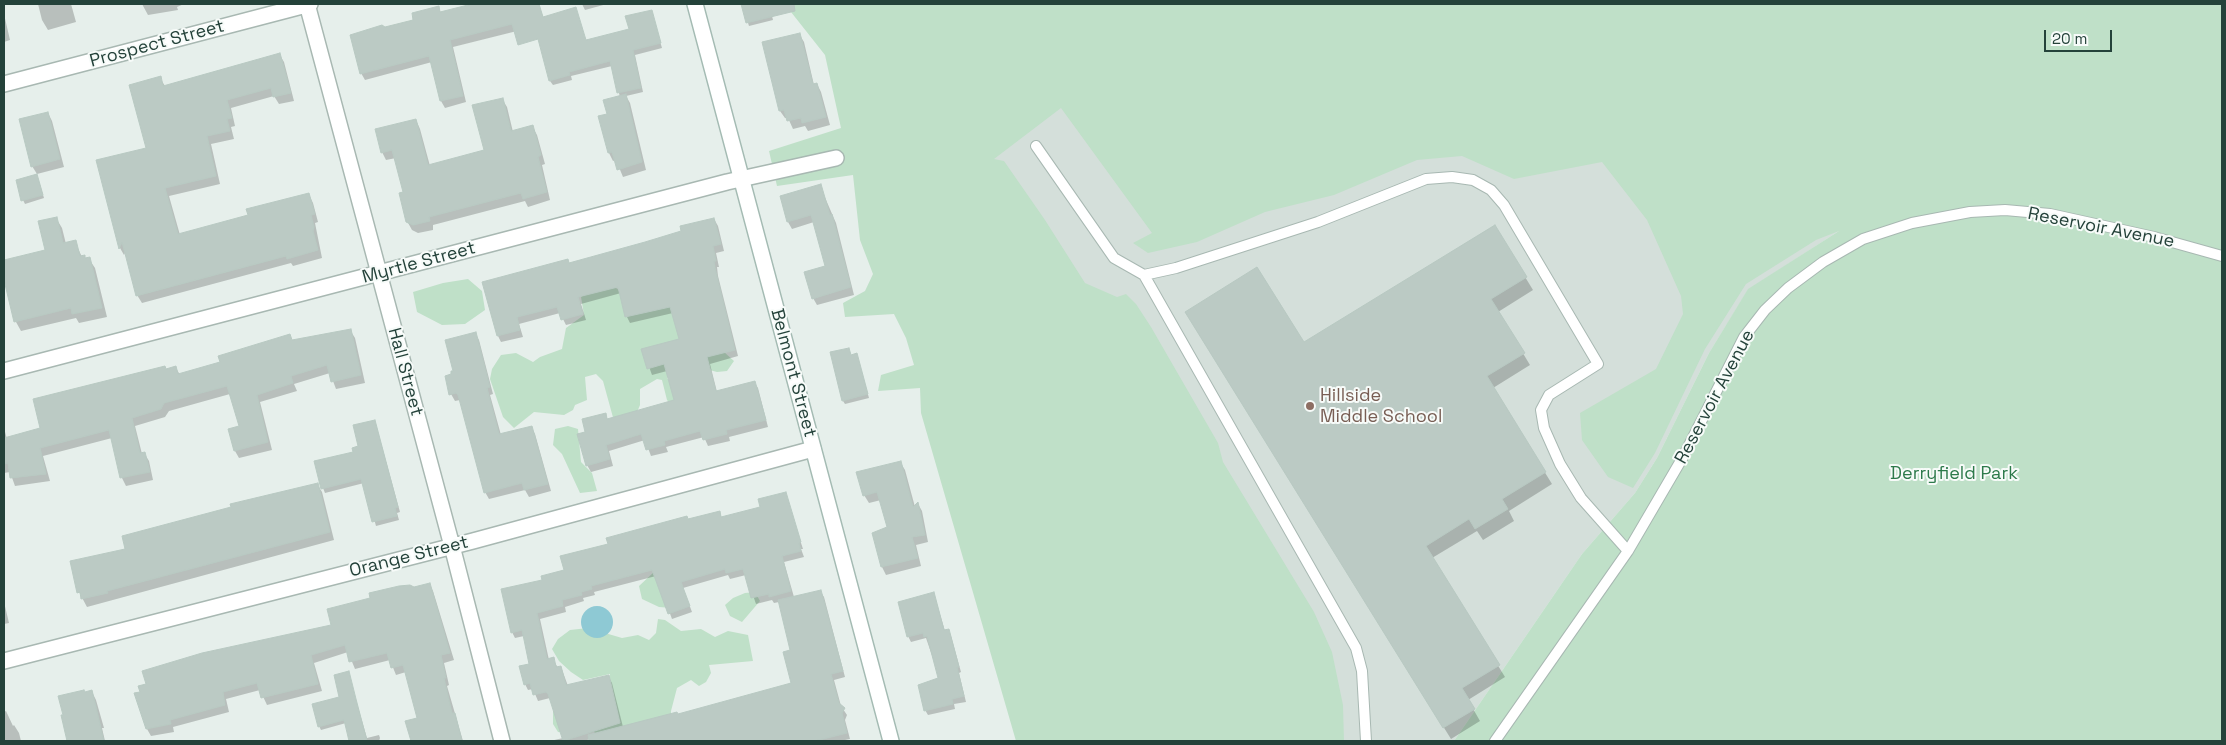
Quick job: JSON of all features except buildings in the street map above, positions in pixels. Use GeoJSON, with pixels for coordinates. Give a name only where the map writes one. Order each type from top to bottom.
{"type":"FeatureCollection","features":[{"type":"Feature","properties":{"kind":"street","name":"Prospect Street"},"geometry":{"type":"LineString","coordinates":[[4,84],[308,4]]}},
{"type":"Feature","properties":{"kind":"street","name":"Hall Street"},"geometry":{"type":"LineString","coordinates":[[308,4],[502,741]]}},
{"type":"Feature","properties":{"kind":"street","name":"Belmont Street"},"geometry":{"type":"LineString","coordinates":[[696,4],[891,741]]}},
{"type":"Feature","properties":{"kind":"street","name":"Myrtle Street"},"geometry":{"type":"LineString","coordinates":[[4,371],[727,182],[836,158]]}},
{"type":"Feature","properties":{"kind":"street","name":"Orange Street"},"geometry":{"type":"LineString","coordinates":[[4,661],[452,546],[813,449]]}},
{"type":"Feature","properties":{"kind":"lane"},"geometry":{"type":"LineString","coordinates":[[1036,146],[1114,258],[1144,275],[1356,648],[1362,670],[1366,741]]}},
{"type":"Feature","properties":{"kind":"lane"},"geometry":{"type":"LineString","coordinates":[[1144,275],[1176,268],[1318,222],[1426,179],[1452,177],[1473,180],[1491,190],[1504,205],[1598,364],[1549,395],[1541,410],[1544,428],[1560,464],[1581,498],[1628,551]]}},
{"type":"Feature","properties":{"kind":"lane","name":"Reservoir Avenue"},"geometry":{"type":"LineString","coordinates":[[1495,741],[1628,551],[1683,457],[1740,344],[1764,310],[1788,288],[1823,262],[1863,239],[1912,222],[1970,212],[2006,210],[2050,214],[2154,237],[2222,256]]}},
{"type":"Feature","properties":{"kind":"shaded area","name":"Hillside Middle School"},"geometry":{"type":"Polygon","coordinates":[[[823,4],[1362,4],[1845,227],[1748,290],[1709,353],[1657,458],[1635,493],[1582,554],[1454,741],[1033,741],[823,4]]]}},
{"type":"Feature","properties":{"kind":"green space","name":"Derryfield Park"},"geometry":{"type":"Polygon","coordinates":[[[791,4],[2222,4],[2222,741],[1454,741],[1582,554],[1635,493],[1657,458],[1709,353],[1748,289],[1839,231],[1816,240],[1746,284],[1705,349],[1655,453],[1633,488],[1608,477],[1582,440],[1580,413],[1656,369],[1683,314],[1681,296],[1647,220],[1602,162],[1514,179],[1462,156],[1417,160],[1334,195],[1265,212],[1197,242],[1148,253],[1133,243],[1152,233],[1061,108],[994,159],[1004,161],[1045,220],[1085,283],[1117,297],[1126,294],[1136,304],[1151,327],[1218,443],[1223,462],[1314,612],[1332,652],[1343,705],[1344,741],[1016,741],[921,413],[920,388],[878,391],[881,375],[914,365],[906,338],[894,314],[845,317],[843,303],[865,291],[873,274],[860,240],[853,175],[777,186],[769,151],[841,128],[825,55],[791,12],[791,4]]]}},
{"type":"Feature","properties":{"kind":"green space"},"geometry":{"type":"Polygon","coordinates":[[[468,279],[482,291],[485,310],[465,324],[442,325],[417,312],[413,292],[443,283],[468,279]]]}},
{"type":"Feature","properties":{"kind":"green space"},"geometry":{"type":"Polygon","coordinates":[[[644,280],[734,361],[727,371],[717,372],[695,366],[674,371],[667,378],[677,389],[683,418],[667,400],[662,380],[657,379],[640,389],[640,405],[633,422],[617,432],[603,381],[596,374],[585,377],[587,400],[575,405],[573,410],[564,415],[534,412],[514,428],[503,417],[490,379],[492,369],[501,355],[516,353],[533,362],[540,357],[562,349],[566,328],[584,315],[581,297],[592,288],[603,283],[616,288],[627,296],[644,280]]]}},
{"type":"Feature","properties":{"kind":"green space"},"geometry":{"type":"Polygon","coordinates":[[[568,426],[578,429],[581,462],[592,473],[597,491],[580,493],[562,454],[553,445],[555,429],[568,426]]]}},
{"type":"Feature","properties":{"kind":"green space"},"geometry":{"type":"Polygon","coordinates":[[[654,572],[672,608],[659,607],[642,599],[639,586],[654,572]]]}},
{"type":"Feature","properties":{"kind":"green space"},"geometry":{"type":"Polygon","coordinates":[[[755,592],[760,601],[742,622],[730,616],[725,605],[733,598],[745,593],[755,592]]]}},
{"type":"Feature","properties":{"kind":"green space"},"geometry":{"type":"Polygon","coordinates":[[[658,619],[665,620],[681,631],[701,629],[715,637],[728,631],[748,635],[753,661],[709,665],[711,673],[706,682],[699,686],[691,680],[677,688],[671,711],[671,726],[602,738],[594,732],[574,734],[558,732],[553,724],[553,711],[571,703],[608,693],[610,674],[583,680],[571,672],[559,661],[552,649],[558,639],[570,630],[588,628],[622,638],[638,635],[649,640],[656,633],[658,619]]]}},
{"type":"Feature","properties":{"kind":"water"},"geometry":{"type":"Polygon","coordinates":[[[597,606],[603,607],[608,611],[612,616],[612,628],[608,633],[603,637],[597,638],[591,637],[586,633],[582,628],[581,622],[582,616],[586,611],[591,607],[597,606]]]}},
{"type":"Feature","properties":{"kind":"place","name":"Hillside Middle School"},"geometry":{"type":"Point","coordinates":[1310,406]}}]}
